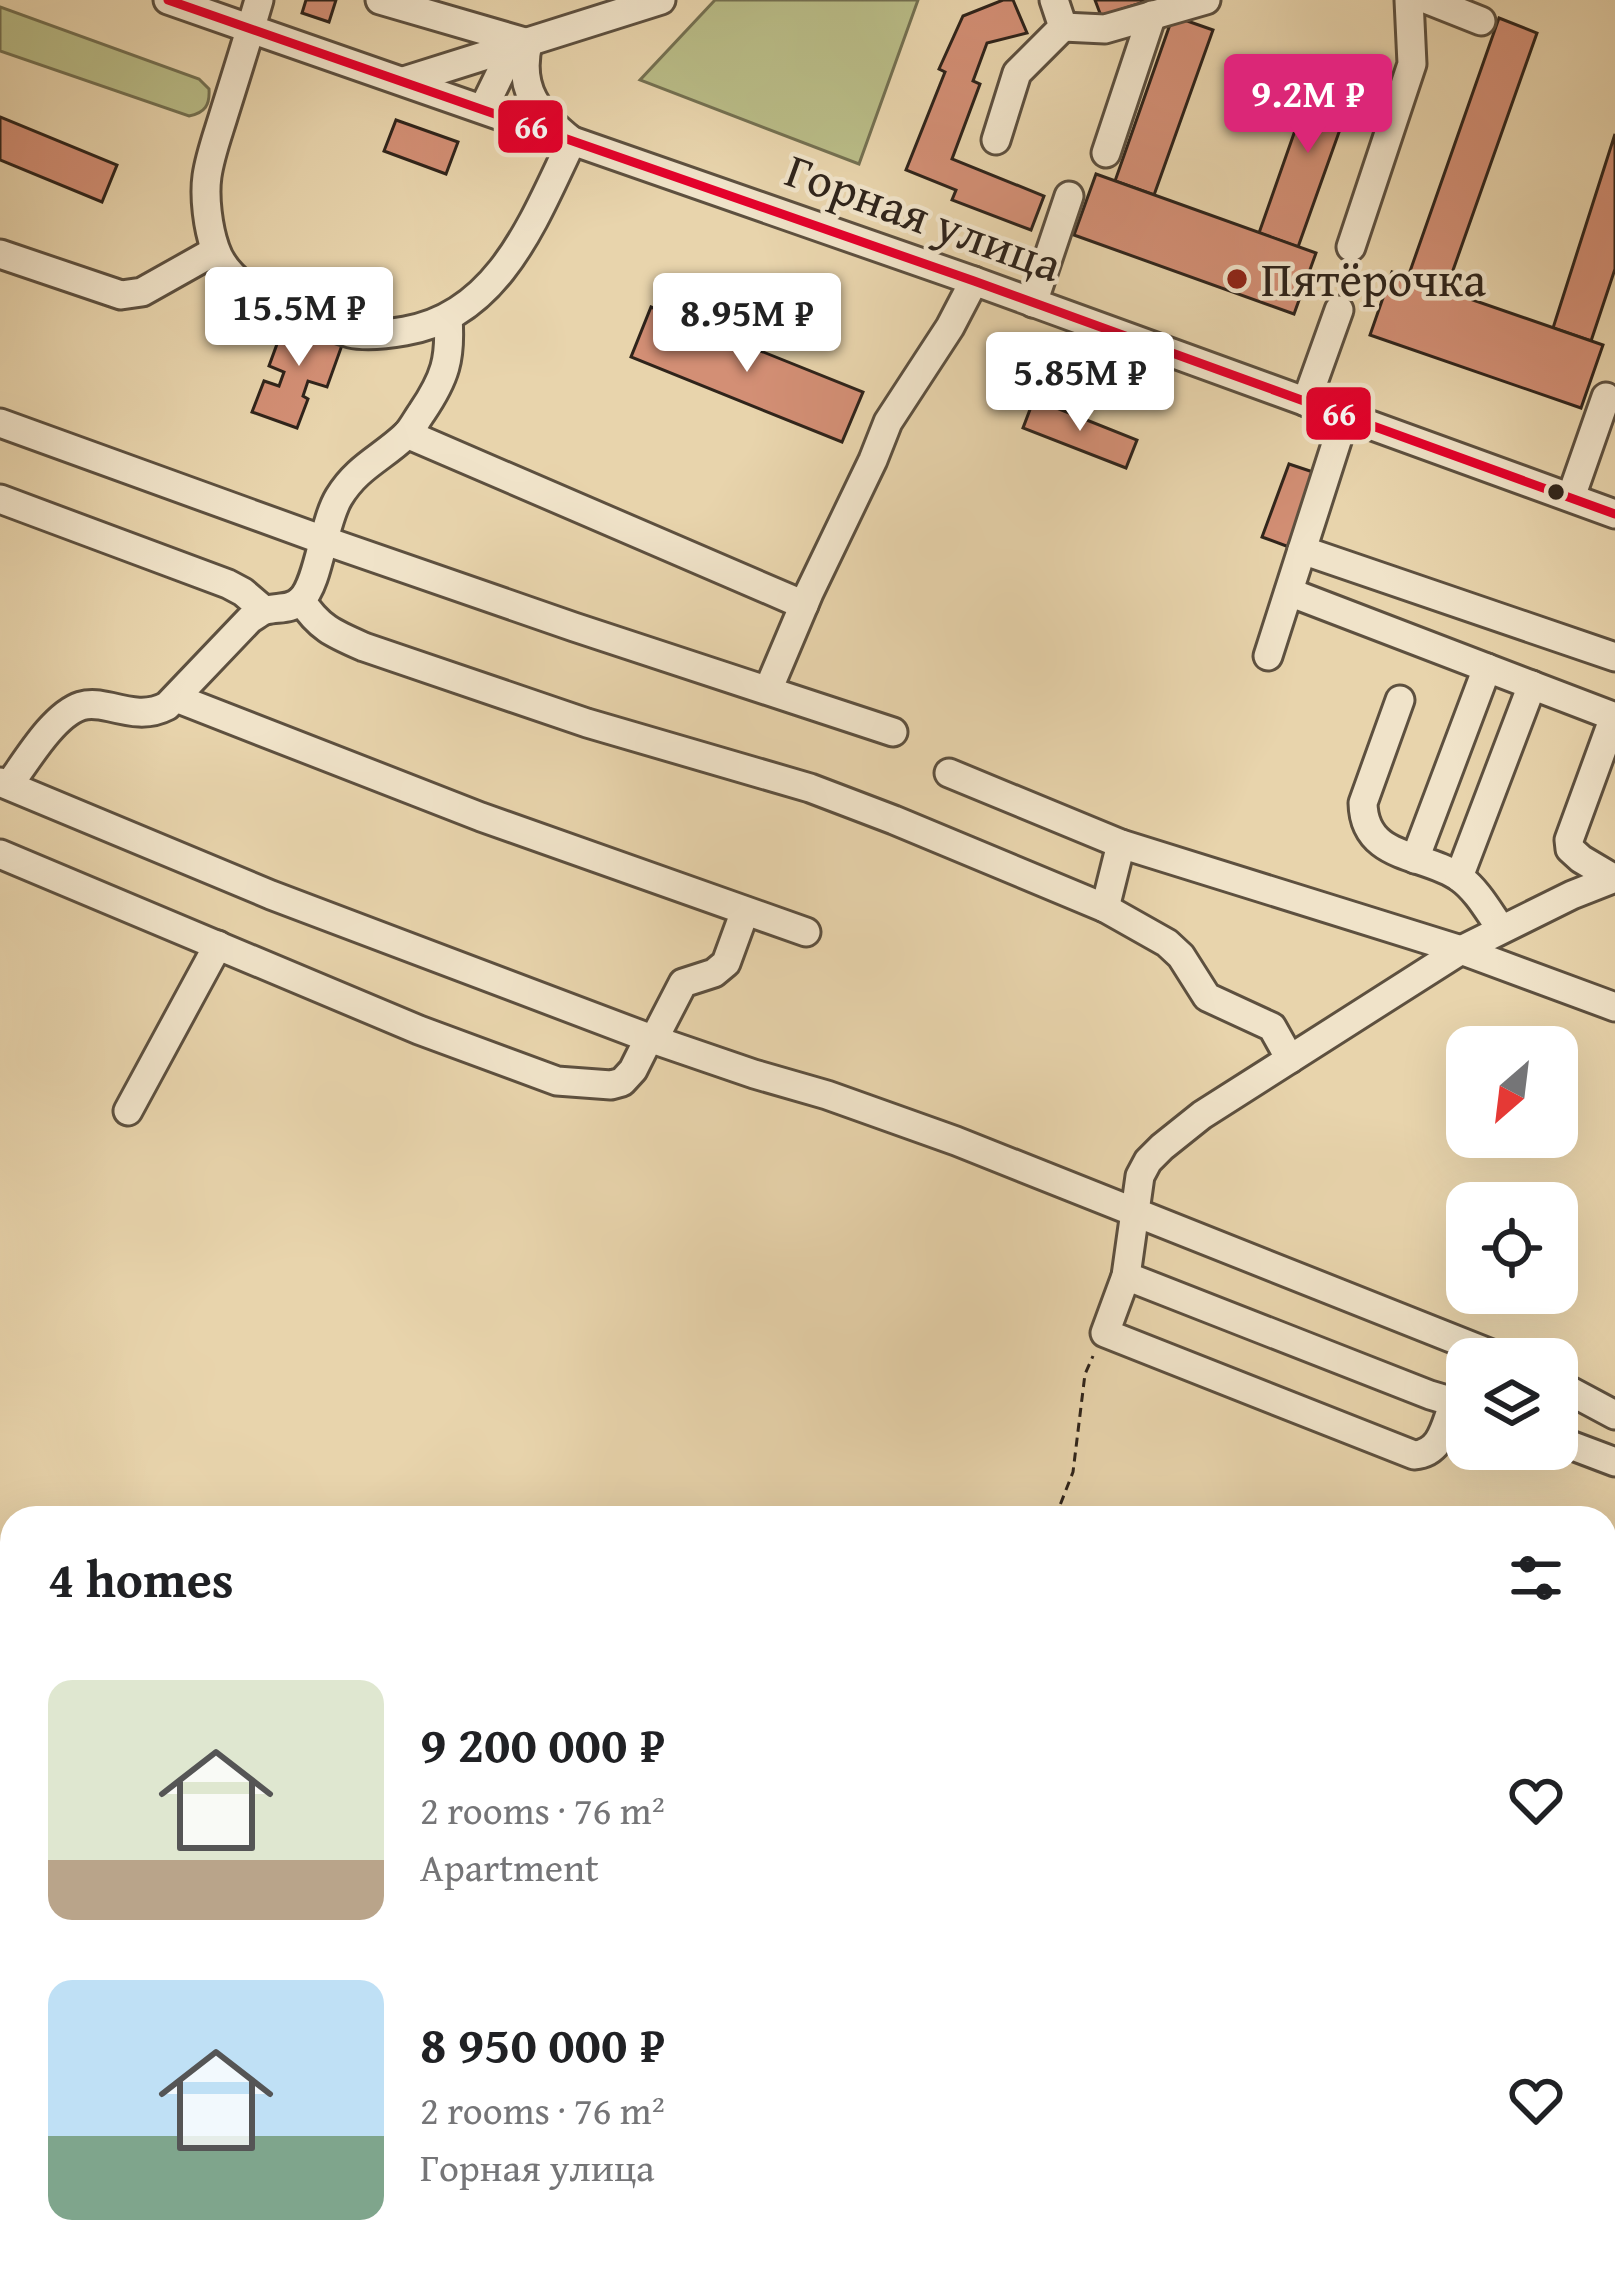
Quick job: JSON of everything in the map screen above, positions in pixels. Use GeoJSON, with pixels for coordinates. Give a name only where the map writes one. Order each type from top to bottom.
{"type":"FeatureCollection","features":[{"type":"Feature","properties":{"kind":"street","name":"Горная улица"},"geometry":{"type":"LineString","coordinates":[[168,0],[255,14],[404,82],[974,281],[1615,514]]}},
{"type":"Feature","properties":{"kind":"street"},"geometry":{"type":"LineString","coordinates":[[380,0],[529,44]]}},
{"type":"Feature","properties":{"kind":"street"},"geometry":{"type":"LineString","coordinates":[[404,82],[661,0]]}},
{"type":"Feature","properties":{"kind":"street"},"geometry":{"type":"LineString","coordinates":[[995,140],[1017,73],[1059,13],[1105,28],[1206,0]]}},
{"type":"Feature","properties":{"kind":"street"},"geometry":{"type":"LineString","coordinates":[[1351,247],[1412,64],[1409,0]]}},
{"type":"Feature","properties":{"kind":"street"},"geometry":{"type":"LineString","coordinates":[[1427,0],[1481,21]]}},
{"type":"Feature","properties":{"kind":"street"},"geometry":{"type":"LineString","coordinates":[[255,14],[207,177],[215,250],[236,280],[258,294],[351,333],[393,333],[448,317],[484,290],[522,243],[572,140],[549,122],[532,99],[524,62],[529,44]]}},
{"type":"Feature","properties":{"kind":"street"},"geometry":{"type":"LineString","coordinates":[[1106,153],[1152,16]]}},
{"type":"Feature","properties":{"kind":"street"},"geometry":{"type":"LineString","coordinates":[[483,109],[503,68],[529,44]]}},
{"type":"Feature","properties":{"kind":"street"},"geometry":{"type":"LineString","coordinates":[[1033,303],[1069,196]]}},
{"type":"Feature","properties":{"kind":"street"},"geometry":{"type":"LineString","coordinates":[[0,254],[121,295],[142,292],[215,250]]}},
{"type":"Feature","properties":{"kind":"street"},"geometry":{"type":"LineString","coordinates":[[768,690],[888,422],[974,281]]}},
{"type":"Feature","properties":{"kind":"street"},"geometry":{"type":"LineString","coordinates":[[1306,402],[1339,310]]}},
{"type":"Feature","properties":{"kind":"street"},"geometry":{"type":"LineString","coordinates":[[448,317],[450,346],[436,391],[407,434],[349,483],[329,516],[311,582],[301,600],[250,619],[176,698],[155,712],[84,704],[69,712],[5,783],[271,895],[652,1039],[956,1142],[1446,1338]]}},
{"type":"Feature","properties":{"kind":"street"},"geometry":{"type":"LineString","coordinates":[[1571,497],[1606,397]]}},
{"type":"Feature","properties":{"kind":"street"},"geometry":{"type":"LineString","coordinates":[[1268,656],[1345,416]]}},
{"type":"Feature","properties":{"kind":"street"},"geometry":{"type":"LineString","coordinates":[[0,423],[574,627],[893,732]]}},
{"type":"Feature","properties":{"kind":"street"},"geometry":{"type":"LineString","coordinates":[[407,434],[804,605]]}},
{"type":"Feature","properties":{"kind":"street"},"geometry":{"type":"LineString","coordinates":[[0,499],[228,584],[264,610]]}},
{"type":"Feature","properties":{"kind":"street"},"geometry":{"type":"LineString","coordinates":[[1303,550],[1615,657]]}},
{"type":"Feature","properties":{"kind":"street"},"geometry":{"type":"LineString","coordinates":[[1288,592],[1615,717],[1569,840],[1580,860],[1614,878]]}},
{"type":"Feature","properties":{"kind":"street"},"geometry":{"type":"LineString","coordinates":[[301,600],[314,620],[332,634],[364,647],[587,723],[809,788],[1105,908],[1167,943],[1207,997],[1272,1027],[1290,1059]]}},
{"type":"Feature","properties":{"kind":"street"},"geometry":{"type":"LineString","coordinates":[[1415,860],[1487,668]]}},
{"type":"Feature","properties":{"kind":"street"},"geometry":{"type":"LineString","coordinates":[[1459,877],[1532,685]]}},
{"type":"Feature","properties":{"kind":"street"},"geometry":{"type":"LineString","coordinates":[[176,698],[481,817],[806,932]]}},
{"type":"Feature","properties":{"kind":"street"},"geometry":{"type":"LineString","coordinates":[[1400,700],[1363,802],[1363,816],[1384,845],[1459,877],[1501,929]]}},
{"type":"Feature","properties":{"kind":"street"},"geometry":{"type":"LineString","coordinates":[[949,773],[1121,844],[1462,950],[1615,1007]]}},
{"type":"Feature","properties":{"kind":"street"},"geometry":{"type":"LineString","coordinates":[[1105,908],[1121,844]]}},
{"type":"Feature","properties":{"kind":"street"},"geometry":{"type":"LineString","coordinates":[[0,854],[419,1030],[557,1081],[622,1082],[683,982],[714,974],[726,962],[745,911]]}},
{"type":"Feature","properties":{"kind":"street"},"geometry":{"type":"LineString","coordinates":[[1446,1432],[1427,1454],[1414,1455],[1106,1333],[1126,1276],[1140,1176],[1162,1147],[1202,1115],[1462,950],[1614,878]]}},
{"type":"Feature","properties":{"kind":"street"},"geometry":{"type":"LineString","coordinates":[[128,1111],[218,945]]}},
{"type":"Feature","properties":{"kind":"street"},"geometry":{"type":"LineString","coordinates":[[1126,1276],[1446,1398]]}},
{"type":"Feature","properties":{"kind":"street"},"geometry":{"type":"LineString","coordinates":[[1578,1395],[1615,1415]]}},
{"type":"Feature","properties":{"kind":"street"},"geometry":{"type":"LineString","coordinates":[[1578,1448],[1615,1462]]}},
{"type":"Feature","properties":{"kind":"path"},"geometry":{"type":"LineString","coordinates":[[1060,1506],[1073,1472],[1084,1374],[1106,1333]]}},
{"type":"Feature","properties":{"kind":"green space"},"geometry":{"type":"Polygon","coordinates":[[[715,0],[918,0],[859,164],[640,80],[715,0]]]}},
{"type":"Feature","properties":{"kind":"green space"},"geometry":{"type":"Polygon","coordinates":[[[0,7],[199,79],[209,89],[207,104],[189,116],[0,51],[0,7]]]}},
{"type":"Feature","properties":{"kind":"building"},"geometry":{"type":"Polygon","coordinates":[[[306,0],[336,0],[329,22],[302,13],[306,0]]]}},
{"type":"Feature","properties":{"kind":"building"},"geometry":{"type":"Polygon","coordinates":[[[1013,0],[1027,33],[987,43],[973,81],[980,84],[952,159],[1044,196],[1031,230],[952,200],[956,190],[906,170],[945,72],[939,69],[963,16],[1013,0]]]}},
{"type":"Feature","properties":{"kind":"building"},"geometry":{"type":"Polygon","coordinates":[[[1095,0],[1150,0],[1101,16],[1095,0]]]}},
{"type":"Feature","properties":{"kind":"building"},"geometry":{"type":"Polygon","coordinates":[[[1173,16],[1213,30],[1154,195],[1115,181],[1173,16]]]}},
{"type":"Feature","properties":{"kind":"building"},"geometry":{"type":"Polygon","coordinates":[[[1499,18],[1537,33],[1446,290],[1408,277],[1499,18]]]}},
{"type":"Feature","properties":{"kind":"building"},"geometry":{"type":"Polygon","coordinates":[[[1318,65],[1358,79],[1298,247],[1259,233],[1318,65]]]}},
{"type":"Feature","properties":{"kind":"building"},"geometry":{"type":"Polygon","coordinates":[[[0,117],[117,165],[102,202],[0,160],[0,117]]]}},
{"type":"Feature","properties":{"kind":"building"},"geometry":{"type":"Polygon","coordinates":[[[396,120],[458,142],[446,174],[384,151],[396,120]]]}},
{"type":"Feature","properties":{"kind":"building"},"geometry":{"type":"Polygon","coordinates":[[[1615,134],[1615,269],[1591,341],[1553,328],[1615,134]]]}},
{"type":"Feature","properties":{"kind":"building"},"geometry":{"type":"Polygon","coordinates":[[[1096,174],[1316,253],[1294,314],[1074,235],[1096,174]]]}},
{"type":"Feature","properties":{"kind":"building"},"geometry":{"type":"Polygon","coordinates":[[[1392,272],[1603,345],[1581,408],[1370,335],[1392,272]]]}},
{"type":"Feature","properties":{"kind":"building"},"geometry":{"type":"Polygon","coordinates":[[[651,307],[863,392],[842,442],[631,357],[651,307]]]}},
{"type":"Feature","properties":{"kind":"building"},"geometry":{"type":"Polygon","coordinates":[[[288,314],[346,334],[327,387],[308,381],[303,396],[308,399],[297,428],[252,412],[264,381],[279,386],[284,372],[269,366],[288,314]]]}},
{"type":"Feature","properties":{"kind":"building"},"geometry":{"type":"Polygon","coordinates":[[[1034,399],[1137,440],[1126,468],[1023,428],[1034,399]]]}},
{"type":"Feature","properties":{"kind":"building"},"geometry":{"type":"Polygon","coordinates":[[[1289,464],[1316,473],[1289,547],[1262,537],[1289,464]]]}},
{"type":"Feature","properties":{"kind":"transit line","name":"66"},"geometry":{"type":"LineString","coordinates":[[168,0],[974,281],[1615,514]]}},
{"type":"Feature","properties":{"kind":"place","name":"Пятёрочка"},"geometry":{"type":"Point","coordinates":[1237,279]}}]}
